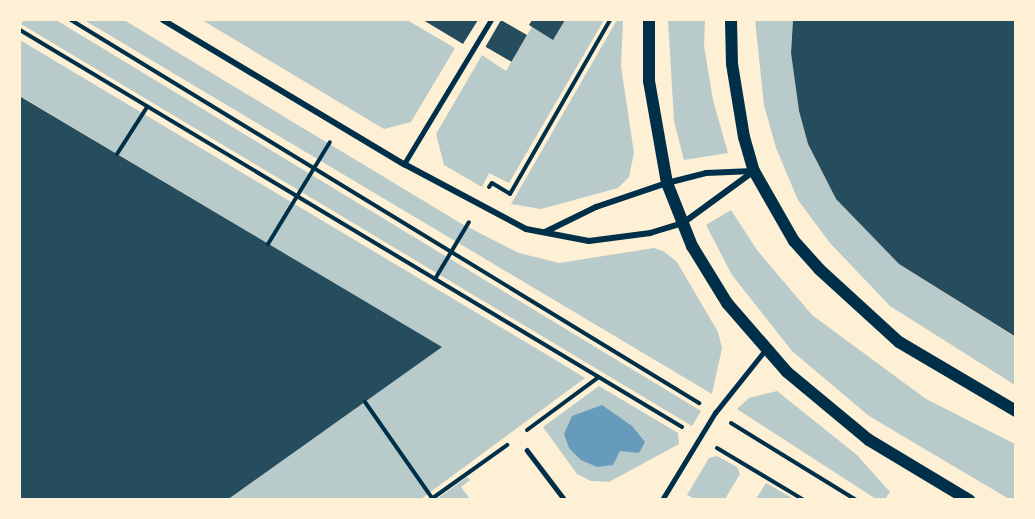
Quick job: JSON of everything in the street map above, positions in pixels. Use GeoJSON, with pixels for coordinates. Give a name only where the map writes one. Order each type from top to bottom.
{"type":"FeatureCollection","features":[{"type":"Feature","properties":{"kind":"main road"},"geometry":{"type":"LineString","coordinates":[[649,20],[649,81],[668,183],[692,246],[727,303],[787,372],[869,440],[969,500]]}},
{"type":"Feature","properties":{"kind":"main road"},"geometry":{"type":"LineString","coordinates":[[731,20],[738,111],[754,171],[794,241],[819,269],[899,342],[1016,411]]}},
{"type":"Feature","properties":{"kind":"street"},"geometry":{"type":"LineString","coordinates":[[163,20],[404,164],[501,219],[545,232],[589,241],[613,241],[683,223],[754,171]]}},
{"type":"Feature","properties":{"kind":"street"},"geometry":{"type":"LineString","coordinates":[[545,232],[596,207],[668,183],[706,173],[754,171]]}},
{"type":"Feature","properties":{"kind":"lane"},"geometry":{"type":"LineString","coordinates":[[404,164],[491,20]]}},
{"type":"Feature","properties":{"kind":"lane"},"geometry":{"type":"LineString","coordinates":[[662,500],[715,413],[767,348]]}},
{"type":"Feature","properties":{"kind":"lane"},"geometry":{"type":"LineString","coordinates":[[527,450],[565,500]]}},
{"type":"Feature","properties":{"kind":"path"},"geometry":{"type":"LineString","coordinates":[[71,20],[856,500]]}},
{"type":"Feature","properties":{"kind":"path"},"geometry":{"type":"LineString","coordinates":[[435,279],[492,183],[510,194],[610,20]]}},
{"type":"Feature","properties":{"kind":"path"},"geometry":{"type":"LineString","coordinates":[[20,30],[804,500]]}},
{"type":"Feature","properties":{"kind":"path"},"geometry":{"type":"LineString","coordinates":[[117,154],[147,106]]}},
{"type":"Feature","properties":{"kind":"path"},"geometry":{"type":"LineString","coordinates":[[268,244],[340,126]]}},
{"type":"Feature","properties":{"kind":"path"},"geometry":{"type":"LineString","coordinates":[[365,402],[432,498]]}},
{"type":"Feature","properties":{"kind":"shaded area"},"geometry":{"type":"Polygon","coordinates":[[[24,20],[56,20],[701,411],[692,426],[21,24],[24,20]]]}},
{"type":"Feature","properties":{"kind":"shaded area"},"geometry":{"type":"Polygon","coordinates":[[[84,20],[124,20],[462,224],[519,253],[559,263],[654,248],[663,251],[677,262],[718,332],[722,348],[712,394],[84,20]]]}},
{"type":"Feature","properties":{"kind":"shaded area"},"geometry":{"type":"Polygon","coordinates":[[[202,20],[407,20],[455,48],[411,122],[384,129],[202,20]]]}},
{"type":"Feature","properties":{"kind":"shaded area"},"geometry":{"type":"Polygon","coordinates":[[[536,20],[604,20],[509,183],[489,173],[482,187],[444,165],[436,134],[482,55],[506,71],[536,20]]]}},
{"type":"Feature","properties":{"kind":"shaded area"},"geometry":{"type":"Polygon","coordinates":[[[617,20],[623,20],[621,66],[634,153],[629,177],[618,188],[541,209],[511,204],[617,20]]]}},
{"type":"Feature","properties":{"kind":"shaded area"},"geometry":{"type":"Polygon","coordinates":[[[668,20],[705,20],[704,46],[713,100],[728,153],[684,160],[674,121],[668,20]]]}},
{"type":"Feature","properties":{"kind":"shaded area"},"geometry":{"type":"Polygon","coordinates":[[[755,20],[793,20],[791,53],[799,111],[808,144],[836,199],[899,264],[1015,337],[1015,385],[890,306],[830,243],[798,200],[776,148],[764,105],[755,20]]]}},
{"type":"Feature","properties":{"kind":"shaded area"},"geometry":{"type":"Polygon","coordinates":[[[20,40],[585,378],[421,499],[226,499],[441,347],[22,97],[20,100],[20,40]]]}},
{"type":"Feature","properties":{"kind":"shaded area"},"geometry":{"type":"Polygon","coordinates":[[[731,210],[757,250],[812,315],[926,399],[1015,444],[1015,499],[1009,499],[869,416],[792,351],[732,275],[706,225],[731,210]]]}},
{"type":"Feature","properties":{"kind":"shaded area"},"geometry":{"type":"Polygon","coordinates":[[[599,386],[678,433],[679,444],[609,482],[591,481],[577,474],[543,427],[599,386]]]}},
{"type":"Feature","properties":{"kind":"shaded area"},"geometry":{"type":"Polygon","coordinates":[[[777,391],[857,455],[890,492],[885,499],[876,499],[737,409],[749,398],[777,391]]]}},
{"type":"Feature","properties":{"kind":"shaded area"},"geometry":{"type":"Polygon","coordinates":[[[717,456],[737,467],[740,474],[725,499],[695,499],[687,495],[709,458],[717,456]]]}},
{"type":"Feature","properties":{"kind":"shaded area"},"geometry":{"type":"Polygon","coordinates":[[[467,477],[470,480],[461,487],[470,499],[437,499],[467,477]]]}},
{"type":"Feature","properties":{"kind":"shaded area"},"geometry":{"type":"Polygon","coordinates":[[[766,483],[794,499],[756,499],[766,483]]]}},
{"type":"Feature","properties":{"kind":"water"},"geometry":{"type":"Polygon","coordinates":[[[602,405],[632,426],[645,442],[639,453],[620,451],[613,465],[597,467],[581,460],[569,448],[564,434],[572,416],[602,405]]]}},
{"type":"Feature","properties":{"kind":"building"},"geometry":{"type":"Polygon","coordinates":[[[423,20],[478,20],[463,44],[423,20]]]}},
{"type":"Feature","properties":{"kind":"building"},"geometry":{"type":"Polygon","coordinates":[[[501,20],[527,35],[511,62],[486,47],[501,20]]]}},
{"type":"Feature","properties":{"kind":"building"},"geometry":{"type":"Polygon","coordinates":[[[532,20],[565,20],[553,40],[529,25],[532,20]]]}},
{"type":"Feature","properties":{"kind":"building"},"geometry":{"type":"Polygon","coordinates":[[[793,20],[1016,20],[1016,337],[899,264],[836,199],[808,144],[799,111],[791,53],[793,20]]]}},
{"type":"Feature","properties":{"kind":"building"},"geometry":{"type":"Polygon","coordinates":[[[21,97],[442,347],[227,500],[20,500],[21,97]]]}}]}
